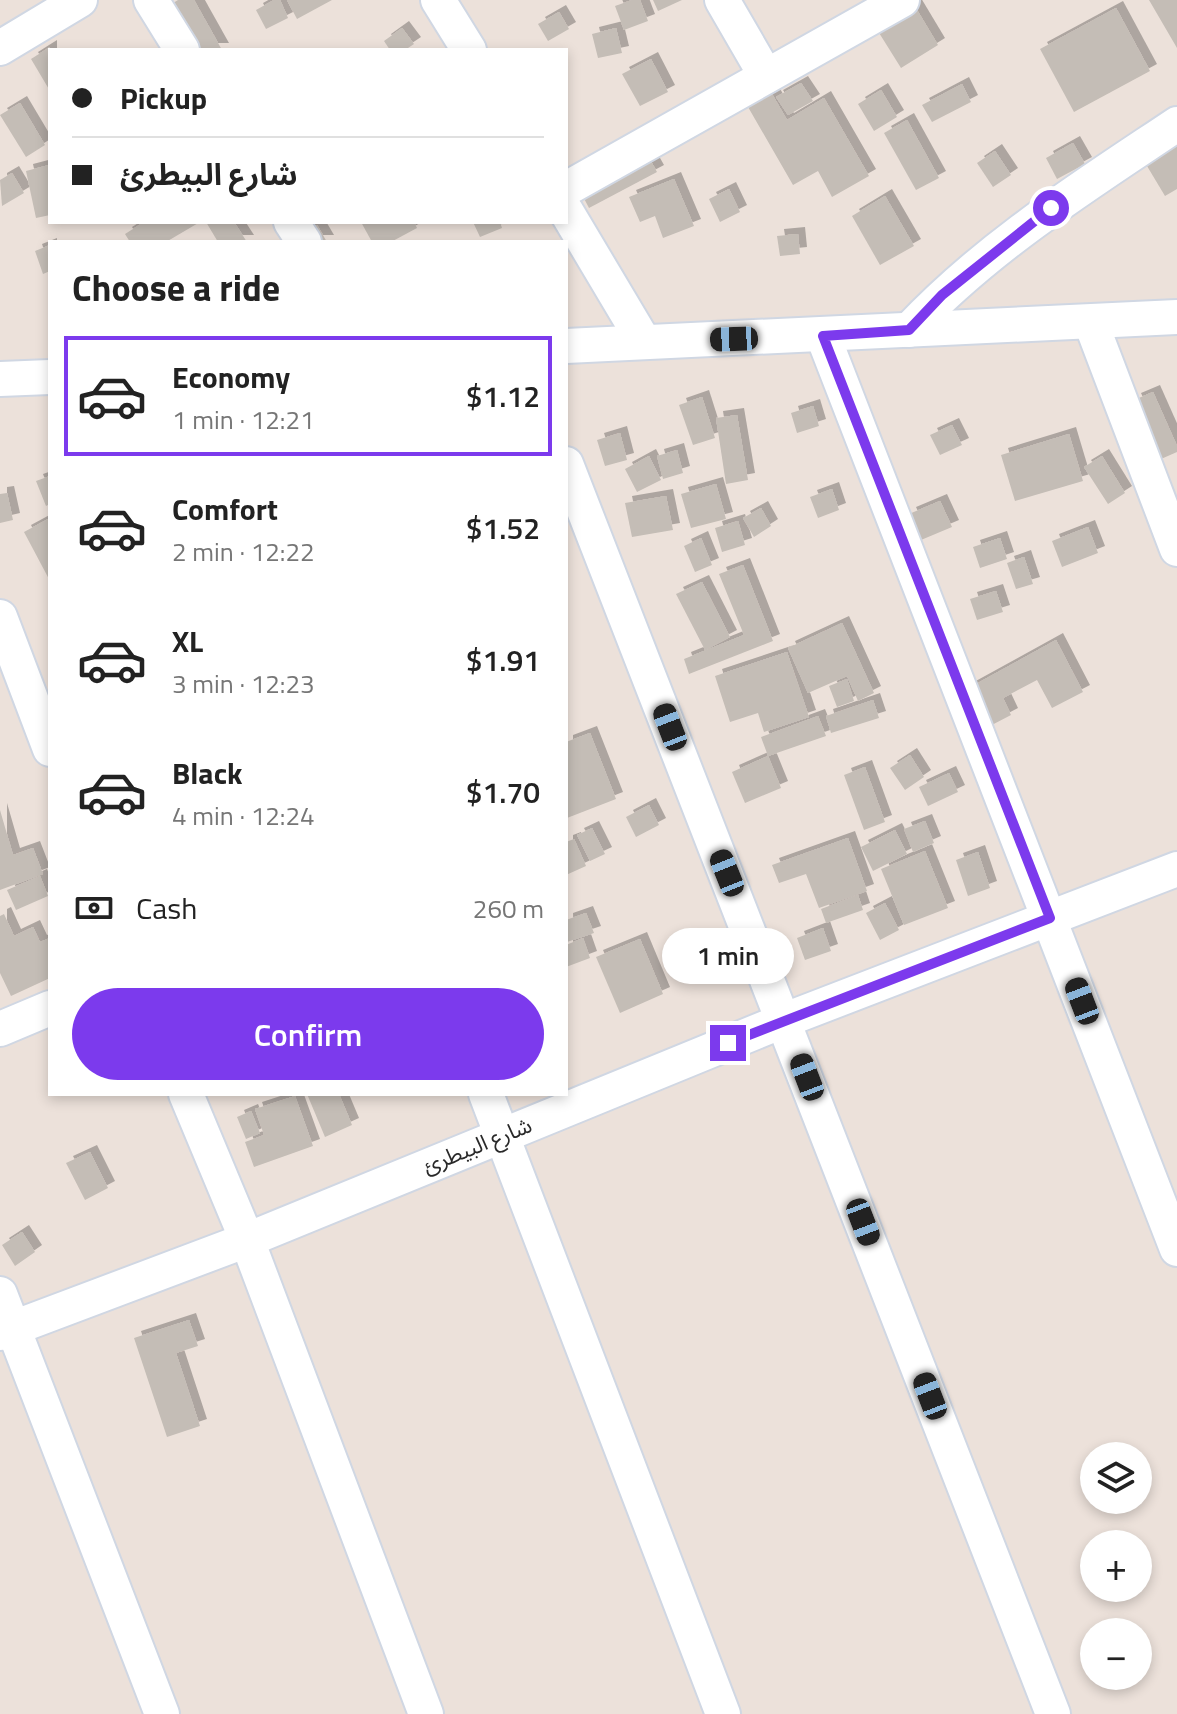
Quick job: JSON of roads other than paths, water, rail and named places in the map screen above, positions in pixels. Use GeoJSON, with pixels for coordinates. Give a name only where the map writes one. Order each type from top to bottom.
{"type":"FeatureCollection","features":[{"type":"Feature","properties":{"kind":"street"},"geometry":{"type":"LineString","coordinates":[[0,48],[80,0]]}},
{"type":"Feature","properties":{"kind":"street"},"geometry":{"type":"LineString","coordinates":[[151,0],[181,48]]}},
{"type":"Feature","properties":{"kind":"street"},"geometry":{"type":"LineString","coordinates":[[438,0],[468,48]]}},
{"type":"Feature","properties":{"kind":"street"},"geometry":{"type":"LineString","coordinates":[[722,0],[766,76]]}},
{"type":"Feature","properties":{"kind":"street"},"geometry":{"type":"LineString","coordinates":[[568,188],[902,0]]}},
{"type":"Feature","properties":{"kind":"street"},"geometry":{"type":"LineString","coordinates":[[909,330],[942,295],[1032,221],[1177,124]]}},
{"type":"Feature","properties":{"kind":"street"},"geometry":{"type":"LineString","coordinates":[[568,214],[644,342]]}},
{"type":"Feature","properties":{"kind":"street"},"geometry":{"type":"LineString","coordinates":[[568,346],[1177,317]]}},
{"type":"Feature","properties":{"kind":"street"},"geometry":{"type":"LineString","coordinates":[[1091,323],[1177,549]]}},
{"type":"Feature","properties":{"kind":"street"},"geometry":{"type":"LineString","coordinates":[[823,336],[1177,1249]]}},
{"type":"Feature","properties":{"kind":"street"},"geometry":{"type":"LineString","coordinates":[[0,379],[48,377]]}},
{"type":"Feature","properties":{"kind":"street"},"geometry":{"type":"LineString","coordinates":[[568,469],[1053,1714]]}},
{"type":"Feature","properties":{"kind":"street"},"geometry":{"type":"LineString","coordinates":[[0,617],[48,744]]}},
{"type":"Feature","properties":{"kind":"street","name":"شارع البيطرئ"},"geometry":{"type":"LineString","coordinates":[[7,1330],[247,1240],[785,1020],[1177,869]]}},
{"type":"Feature","properties":{"kind":"street"},"geometry":{"type":"LineString","coordinates":[[0,1029],[48,1009]]}},
{"type":"Feature","properties":{"kind":"street"},"geometry":{"type":"LineString","coordinates":[[187,1096],[247,1240],[426,1714]]}},
{"type":"Feature","properties":{"kind":"street"},"geometry":{"type":"LineString","coordinates":[[487,1096],[723,1714]]}},
{"type":"Feature","properties":{"kind":"street"},"geometry":{"type":"LineString","coordinates":[[0,1294],[7,1330],[162,1714]]}}]}
